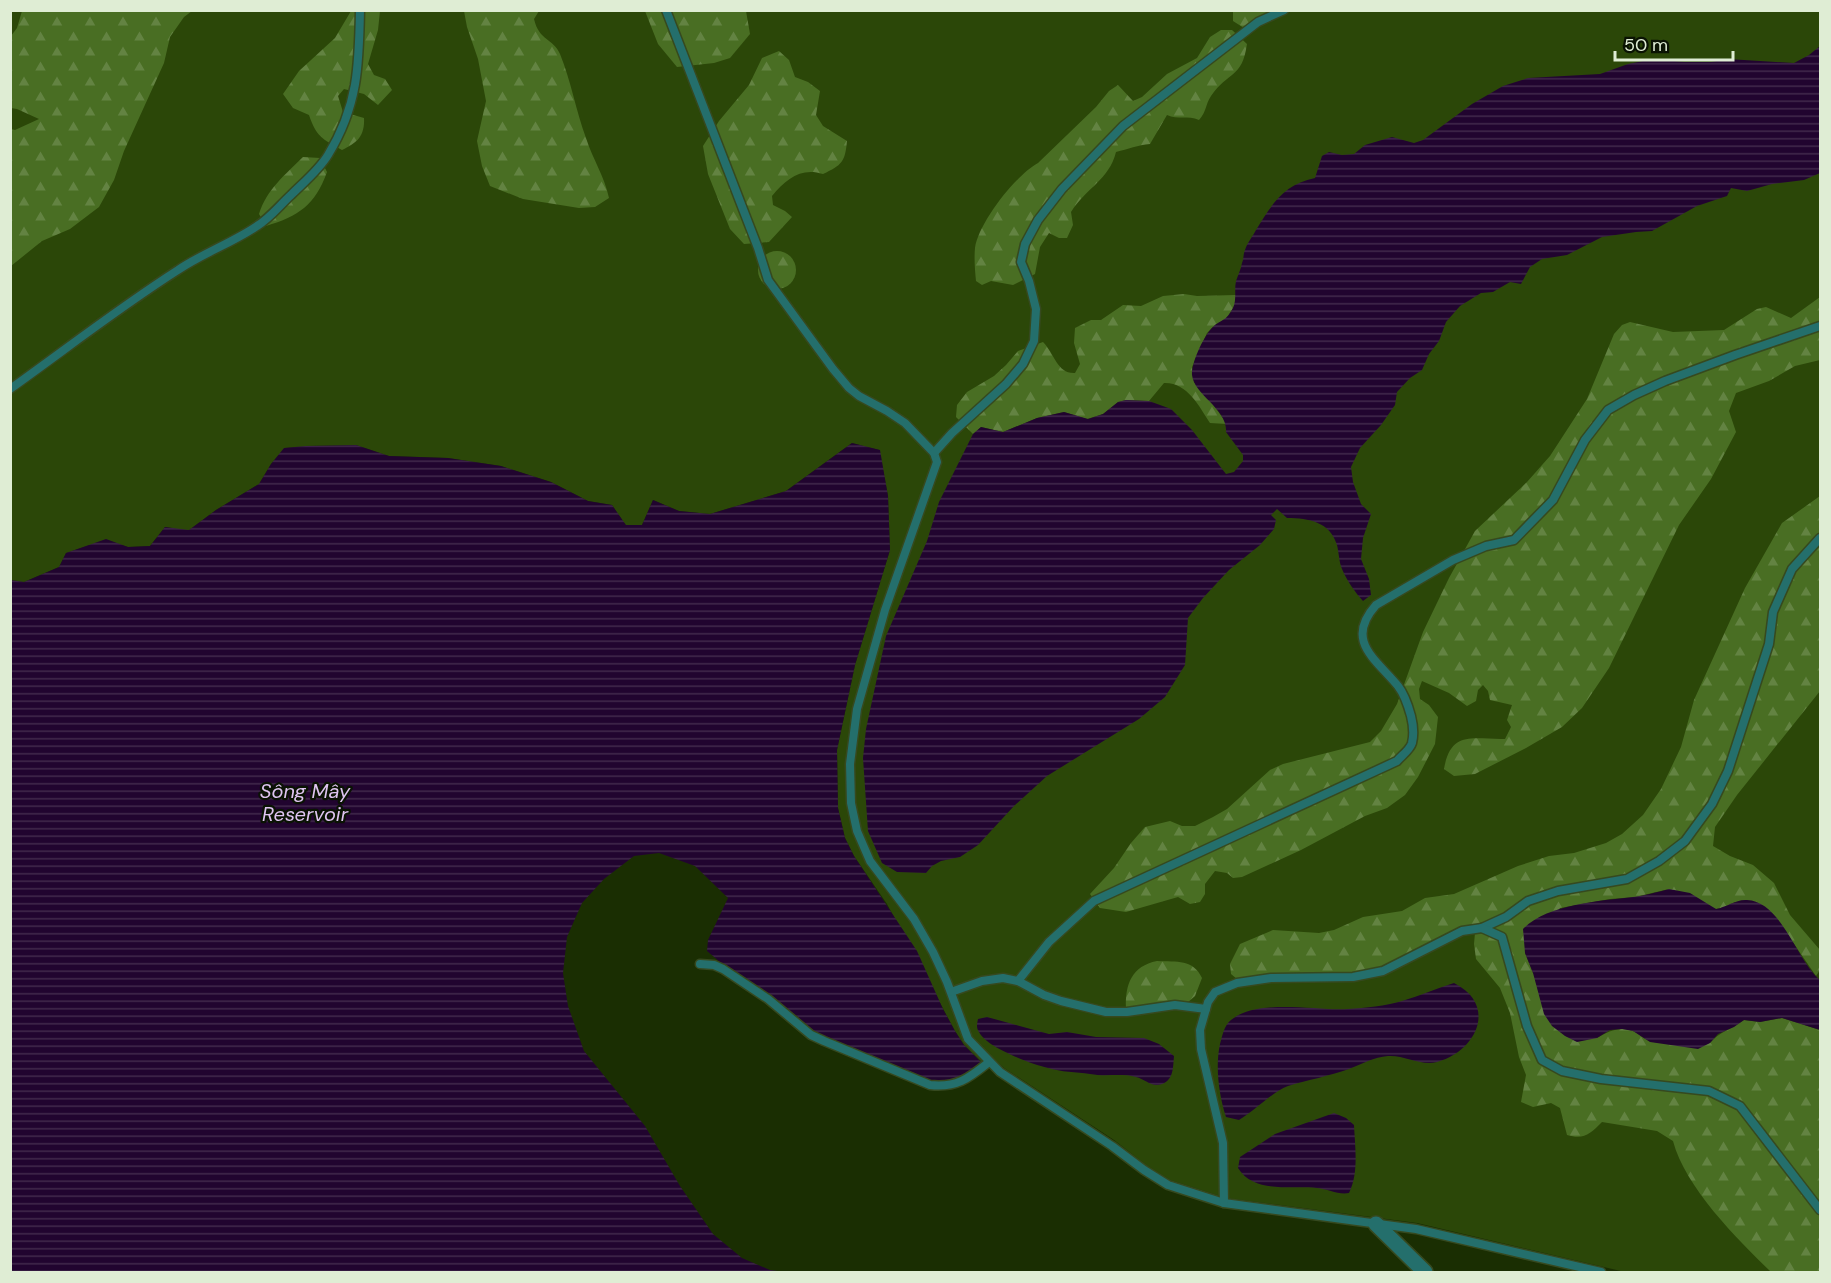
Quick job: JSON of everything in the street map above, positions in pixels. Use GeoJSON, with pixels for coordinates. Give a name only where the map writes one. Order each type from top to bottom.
{"type":"FeatureCollection","features":[{"type":"Feature","properties":{"kind":"street"},"geometry":{"type":"LineString","coordinates":[[1376,1224],[1425,1272]]}},
{"type":"Feature","properties":{"kind":"lane"},"geometry":{"type":"LineString","coordinates":[[10,389],[183,266],[235,240],[260,224],[303,183],[327,156],[350,110],[359,61],[360,10]]}},
{"type":"Feature","properties":{"kind":"lane"},"geometry":{"type":"LineString","coordinates":[[666,10],[758,248],[768,280],[779,298],[849,388],[905,423],[934,453],[937,462],[885,610],[856,709],[850,764],[851,803],[858,831],[870,861],[914,919],[933,952],[968,1039],[1000,1072],[1168,1185],[1224,1203],[1416,1229],[1601,1272]]}},
{"type":"Feature","properties":{"kind":"lane"},"geometry":{"type":"LineString","coordinates":[[934,453],[952,433],[1006,384],[1023,364],[1034,341],[1036,309],[1029,281],[1021,262],[1025,244],[1038,219],[1062,189],[1123,126],[1258,22],[1284,10]]}},
{"type":"Feature","properties":{"kind":"lane"},"geometry":{"type":"LineString","coordinates":[[1018,981],[1049,942],[1094,901],[1250,828],[1369,776],[1397,761],[1412,744],[1413,723],[1406,699],[1399,687],[1369,655],[1362,633],[1366,616],[1376,606],[1453,560],[1486,546],[1514,540],[1553,500],[1585,440],[1608,410],[1634,394],[1665,381],[1821,326]]}},
{"type":"Feature","properties":{"kind":"lane"},"geometry":{"type":"LineString","coordinates":[[1224,1203],[1223,1143],[1201,1049],[1200,1030],[1208,1002],[1215,992],[1237,983],[1271,978],[1353,977],[1383,971],[1462,931],[1482,928],[1506,917],[1528,901],[1558,891],[1627,879],[1659,861],[1685,841],[1712,804],[1728,771],[1769,644],[1773,612],[1792,569],[1821,538]]}},
{"type":"Feature","properties":{"kind":"lane"},"geometry":{"type":"LineString","coordinates":[[1482,928],[1502,937],[1527,1026],[1542,1060],[1562,1071],[1709,1091],[1740,1106],[1821,1210]]}},
{"type":"Feature","properties":{"kind":"lane"},"geometry":{"type":"LineString","coordinates":[[700,964],[714,965],[723,969],[768,999],[817,1038],[930,1085],[945,1087],[958,1083],[989,1062]]}},
{"type":"Feature","properties":{"kind":"lane"},"geometry":{"type":"LineString","coordinates":[[951,992],[982,981],[1003,978],[1018,981],[1044,995],[1106,1012],[1148,1010],[1175,1005],[1206,1009]]}},
{"type":"Feature","properties":{"kind":"green space"},"geometry":{"type":"Polygon","coordinates":[[[10,11],[1820,11],[1820,1272],[1625,1272],[1417,1223],[1226,1198],[1170,1180],[1114,1140],[1004,1068],[993,1058],[982,1063],[964,1045],[955,1031],[887,904],[854,856],[845,838],[838,808],[837,750],[855,665],[890,550],[888,496],[879,450],[852,443],[786,491],[710,514],[679,511],[653,500],[642,525],[625,525],[612,505],[588,501],[551,482],[501,466],[448,458],[389,456],[356,445],[285,448],[271,464],[259,484],[216,510],[188,531],[165,527],[150,546],[128,547],[106,540],[66,553],[59,567],[24,582],[11,580],[10,11]]]}},
{"type":"Feature","properties":{"kind":"green space"},"geometry":{"type":"Polygon","coordinates":[[[22,11],[192,11],[184,17],[170,37],[164,63],[124,151],[114,180],[99,207],[70,229],[42,241],[11,266],[11,129],[15,130],[39,119],[11,108],[11,36],[17,28],[22,11]]]}},
{"type":"Feature","properties":{"kind":"green space"},"geometry":{"type":"Polygon","coordinates":[[[351,11],[380,11],[378,30],[368,64],[374,75],[385,79],[392,90],[378,105],[364,94],[344,89],[338,96],[343,112],[364,118],[363,130],[359,138],[342,150],[321,136],[314,128],[309,115],[293,108],[283,94],[299,71],[335,38],[351,11]]]}},
{"type":"Feature","properties":{"kind":"green space"},"geometry":{"type":"Polygon","coordinates":[[[464,11],[539,11],[534,19],[536,26],[560,54],[582,128],[609,198],[595,207],[579,208],[523,199],[490,186],[482,166],[477,141],[486,101],[478,59],[464,11]]]}},
{"type":"Feature","properties":{"kind":"green space"},"geometry":{"type":"Polygon","coordinates":[[[645,11],[746,11],[750,34],[730,58],[714,63],[677,67],[658,44],[645,11]]]}},
{"type":"Feature","properties":{"kind":"green space"},"geometry":{"type":"Polygon","coordinates":[[[1233,11],[1275,11],[1244,28],[1233,21],[1233,11]]]}},
{"type":"Feature","properties":{"kind":"green space"},"geometry":{"type":"Polygon","coordinates":[[[1221,30],[1232,30],[1247,44],[1245,55],[1238,69],[1211,96],[1199,120],[1167,115],[1150,144],[1116,152],[1113,162],[1103,177],[1071,212],[1073,225],[1067,238],[1059,238],[1049,233],[1040,247],[1035,274],[1013,285],[991,281],[982,285],[976,281],[975,248],[978,237],[983,225],[1009,188],[1096,107],[1109,91],[1118,85],[1133,101],[1142,97],[1167,74],[1197,58],[1210,37],[1221,30]]]}},
{"type":"Feature","properties":{"kind":"green space"},"geometry":{"type":"Polygon","coordinates":[[[779,51],[789,60],[795,77],[808,82],[820,91],[816,115],[823,126],[847,141],[846,148],[844,158],[834,168],[823,174],[801,173],[783,184],[772,196],[773,205],[792,217],[769,242],[744,244],[730,229],[708,174],[703,146],[719,121],[749,85],[762,58],[779,51]]]}},
{"type":"Feature","properties":{"kind":"green space"},"geometry":{"type":"Polygon","coordinates":[[[303,157],[320,158],[327,172],[317,193],[297,213],[266,226],[259,214],[262,205],[277,183],[303,157]]]}},
{"type":"Feature","properties":{"kind":"green space"},"geometry":{"type":"Polygon","coordinates":[[[777,251],[790,257],[796,270],[790,283],[777,289],[764,283],[758,270],[764,257],[777,251]]]}},
{"type":"Feature","properties":{"kind":"green space"},"geometry":{"type":"Polygon","coordinates":[[[1236,295],[1235,305],[1226,319],[1207,333],[1192,367],[1194,382],[1227,424],[1210,423],[1192,396],[1179,386],[1164,383],[1149,401],[1118,402],[1103,414],[1087,419],[1064,412],[1037,418],[1003,432],[981,427],[973,434],[956,417],[957,405],[967,392],[994,376],[1018,351],[1043,342],[1060,367],[1075,373],[1080,364],[1074,343],[1075,328],[1091,320],[1101,320],[1123,305],[1141,306],[1163,296],[1236,295]]]}},
{"type":"Feature","properties":{"kind":"green space"},"geometry":{"type":"Polygon","coordinates":[[[1820,297],[1820,360],[1795,366],[1769,381],[1736,393],[1729,411],[1736,432],[1711,479],[1679,525],[1609,668],[1582,708],[1562,727],[1475,774],[1454,776],[1444,769],[1447,756],[1452,748],[1465,739],[1505,739],[1511,727],[1507,720],[1512,705],[1490,700],[1488,691],[1483,685],[1478,690],[1476,701],[1467,706],[1449,693],[1422,681],[1419,689],[1420,699],[1429,705],[1438,717],[1435,744],[1418,777],[1405,795],[1387,808],[1365,816],[1301,850],[1242,877],[1233,878],[1227,873],[1215,871],[1205,884],[1205,894],[1200,902],[1190,904],[1178,897],[1126,912],[1100,908],[1090,894],[1114,868],[1145,827],[1170,821],[1182,826],[1195,826],[1227,809],[1270,770],[1283,764],[1370,742],[1381,731],[1397,704],[1423,632],[1475,531],[1527,482],[1550,456],[1587,399],[1614,334],[1622,325],[1630,322],[1673,332],[1724,330],[1757,309],[1766,307],[1791,318],[1820,297]]]}},
{"type":"Feature","properties":{"kind":"green space"},"geometry":{"type":"Polygon","coordinates":[[[1820,496],[1820,691],[1737,795],[1715,827],[1713,846],[1753,865],[1774,883],[1790,915],[1820,950],[1820,970],[1816,976],[1779,922],[1735,902],[1716,909],[1669,889],[1635,897],[1560,908],[1525,953],[1533,973],[1597,1038],[1612,1031],[1627,1029],[1654,1042],[1710,1043],[1717,1036],[1744,1020],[1760,1022],[1782,1018],[1820,1030],[1820,1272],[1771,1272],[1728,1228],[1700,1194],[1679,1158],[1673,1141],[1657,1131],[1602,1122],[1586,1135],[1578,1137],[1567,1135],[1560,1108],[1551,1103],[1533,1107],[1521,1102],[1526,1075],[1519,1057],[1510,1013],[1500,988],[1476,959],[1475,933],[1481,925],[1382,967],[1352,974],[1237,979],[1231,974],[1230,964],[1240,944],[1273,930],[1319,933],[1334,930],[1363,917],[1402,911],[1425,898],[1454,894],[1518,866],[1549,856],[1574,853],[1606,843],[1622,834],[1643,815],[1661,789],[1681,747],[1694,700],[1745,588],[1782,523],[1820,496]]]}},
{"type":"Feature","properties":{"kind":"green space"},"geometry":{"type":"Polygon","coordinates":[[[1157,961],[1178,962],[1194,967],[1202,978],[1195,996],[1187,1003],[1126,1008],[1127,991],[1132,977],[1141,967],[1157,961]]]}},
{"type":"Feature","properties":{"kind":"water"},"geometry":{"type":"Polygon","coordinates":[[[1820,46],[1820,173],[1804,180],[1772,184],[1747,191],[1731,188],[1727,196],[1697,206],[1652,231],[1602,237],[1567,255],[1542,259],[1530,267],[1521,284],[1510,282],[1493,292],[1481,293],[1460,306],[1446,322],[1439,341],[1429,354],[1422,370],[1410,378],[1397,392],[1395,405],[1360,448],[1351,467],[1353,482],[1361,504],[1371,514],[1363,538],[1361,559],[1369,579],[1371,595],[1363,601],[1351,586],[1342,569],[1334,537],[1324,526],[1311,520],[1287,518],[1277,509],[1271,515],[1276,520],[1274,529],[1260,545],[1229,570],[1188,618],[1185,665],[1165,697],[1139,719],[1047,776],[1014,806],[978,845],[960,857],[941,861],[926,873],[897,872],[882,863],[868,831],[863,758],[866,729],[886,636],[927,541],[939,502],[973,434],[981,427],[1003,432],[1037,418],[1064,412],[1088,419],[1103,414],[1118,402],[1149,401],[1171,409],[1192,430],[1226,474],[1234,472],[1243,461],[1243,455],[1226,432],[1222,416],[1198,389],[1192,370],[1199,349],[1207,335],[1214,326],[1227,317],[1233,308],[1236,281],[1244,252],[1256,230],[1280,196],[1295,185],[1315,178],[1322,156],[1329,152],[1342,155],[1354,154],[1365,145],[1392,137],[1414,143],[1423,140],[1472,104],[1503,86],[1528,78],[1600,74],[1628,64],[1653,59],[1711,62],[1728,59],[1794,63],[1820,46]]]}},
{"type":"Feature","properties":{"kind":"water","name":"Sông Mây Reservoir"},"geometry":{"type":"Polygon","coordinates":[[[852,443],[880,450],[888,496],[890,550],[855,665],[837,750],[838,808],[845,838],[854,856],[917,951],[955,1031],[964,1045],[982,1063],[958,1078],[945,1082],[931,1082],[812,1031],[797,1016],[726,967],[707,951],[708,940],[728,898],[695,866],[659,853],[634,856],[604,879],[582,903],[567,937],[563,973],[568,1006],[584,1051],[645,1126],[680,1186],[713,1234],[742,1258],[770,1270],[785,1272],[11,1272],[10,580],[24,582],[59,567],[66,553],[106,539],[128,547],[150,546],[165,527],[189,530],[216,510],[259,484],[284,448],[356,445],[389,456],[448,458],[501,466],[551,482],[588,501],[612,505],[626,525],[642,525],[653,500],[679,511],[710,514],[786,491],[852,443]]]}},
{"type":"Feature","properties":{"kind":"water"},"geometry":{"type":"Polygon","coordinates":[[[1669,889],[1690,893],[1716,909],[1747,900],[1759,903],[1770,910],[1820,980],[1820,1030],[1782,1018],[1760,1022],[1744,1020],[1718,1034],[1710,1043],[1698,1049],[1650,1042],[1633,1031],[1622,1029],[1610,1030],[1597,1038],[1577,1042],[1552,1026],[1544,1014],[1525,953],[1523,929],[1533,921],[1560,909],[1590,902],[1642,896],[1669,889]]]}},
{"type":"Feature","properties":{"kind":"water"},"geometry":{"type":"Polygon","coordinates":[[[1454,983],[1468,992],[1476,1003],[1479,1015],[1472,1038],[1451,1056],[1431,1063],[1394,1056],[1378,1058],[1288,1086],[1239,1120],[1226,1117],[1221,1100],[1218,1071],[1220,1044],[1227,1025],[1242,1013],[1271,1007],[1348,1009],[1369,1007],[1396,1003],[1454,983]]]}},
{"type":"Feature","properties":{"kind":"water"},"geometry":{"type":"Polygon","coordinates":[[[987,1017],[1049,1034],[1067,1032],[1096,1037],[1144,1038],[1159,1044],[1174,1056],[1172,1072],[1166,1082],[1155,1085],[1131,1076],[1096,1075],[1041,1066],[1010,1054],[984,1038],[978,1030],[977,1022],[978,1019],[987,1017]]]}},
{"type":"Feature","properties":{"kind":"water"},"geometry":{"type":"Polygon","coordinates":[[[1334,1113],[1346,1118],[1354,1125],[1355,1168],[1349,1193],[1317,1188],[1263,1185],[1253,1182],[1238,1168],[1240,1157],[1275,1134],[1334,1113]]]}}]}
